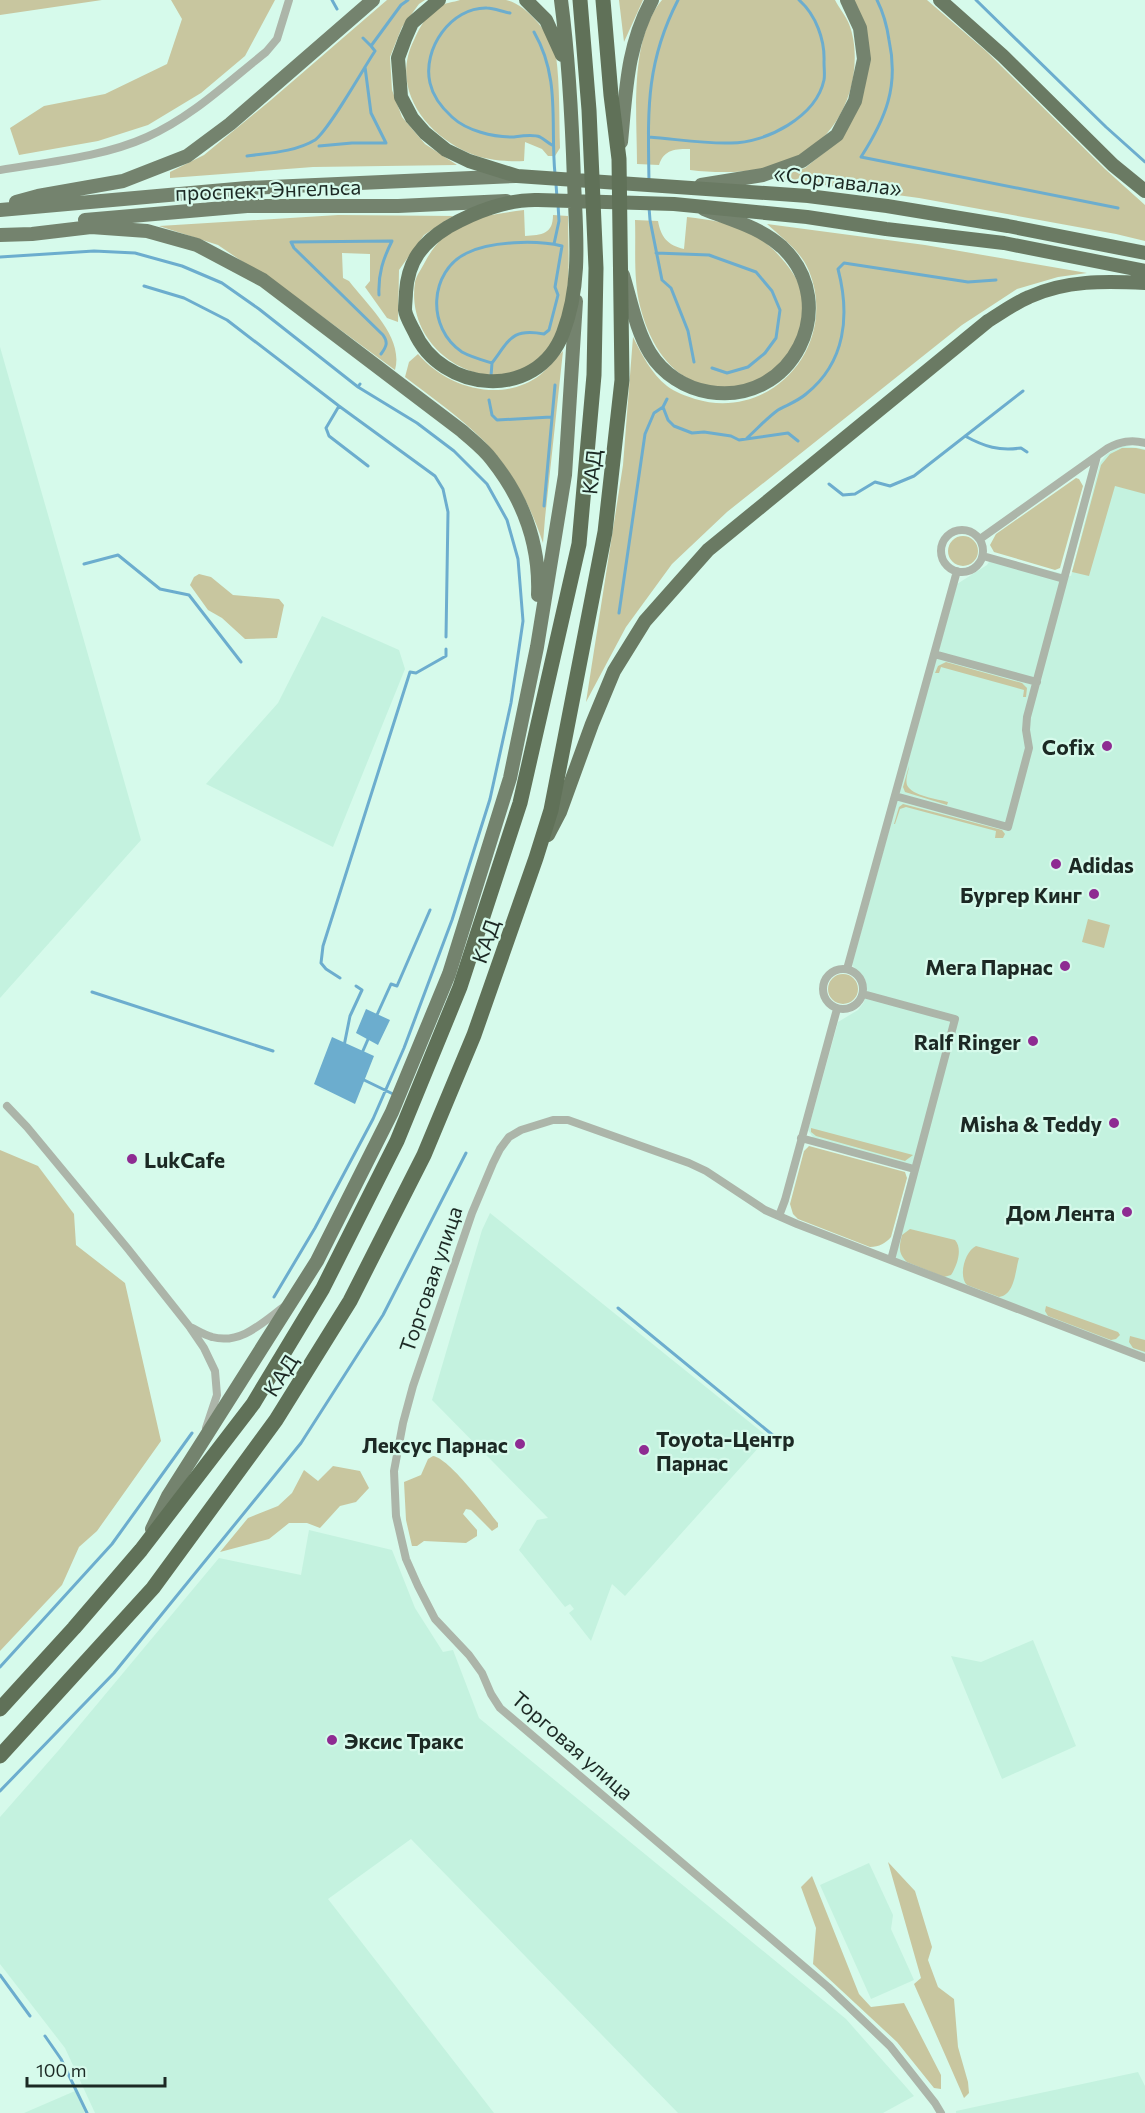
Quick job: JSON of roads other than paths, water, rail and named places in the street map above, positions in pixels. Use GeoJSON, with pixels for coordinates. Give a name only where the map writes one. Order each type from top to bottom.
{"type":"FeatureCollection","features":[{"type":"Feature","properties":{"kind":"highway","name":"«Сортавала»"},"geometry":{"type":"LineString","coordinates":[[439,0],[412,23],[405,39],[398,58],[401,97],[412,118],[425,133],[446,150],[469,161],[520,176],[808,196],[887,206],[1008,226],[1145,253]]}},
{"type":"Feature","properties":{"kind":"highway"},"geometry":{"type":"LineString","coordinates":[[526,0],[546,20],[554,36],[562,56],[571,104]]}},
{"type":"Feature","properties":{"kind":"highway"},"geometry":{"type":"LineString","coordinates":[[523,200],[464,218],[424,244],[407,275],[405,312],[419,344],[436,362],[458,375],[489,381],[514,380],[535,370],[553,353],[563,334],[572,303],[577,272],[571,104],[561,0]]}},
{"type":"Feature","properties":{"kind":"highway","name":"КАД"},"geometry":{"type":"LineString","coordinates":[[0,1709],[141,1550],[254,1404],[334,1267],[397,1141],[460,987],[520,803],[579,544],[594,375],[596,244],[580,0]]}},
{"type":"Feature","properties":{"kind":"highway","name":"КАД"},"geometry":{"type":"LineString","coordinates":[[0,1756],[153,1588],[276,1420],[351,1301],[423,1155],[474,1035],[536,858],[551,810],[605,532],[622,380],[619,159],[603,0]]}},
{"type":"Feature","properties":{"kind":"highway"},"geometry":{"type":"LineString","coordinates":[[940,0],[1003,56],[1113,165],[1145,191]]}},
{"type":"Feature","properties":{"kind":"highway","name":"проспект Энгельса"},"geometry":{"type":"LineString","coordinates":[[523,200],[538,200]]}},
{"type":"Feature","properties":{"kind":"highway","name":"«Сортавала»"},"geometry":{"type":"LineString","coordinates":[[538,200],[694,205],[807,217],[1004,243],[1145,271]]}},
{"type":"Feature","properties":{"kind":"highway"},"geometry":{"type":"LineString","coordinates":[[536,858],[560,812],[614,671],[645,621],[708,550],[988,321],[1029,297],[1067,285],[1103,280],[1145,283]]}},
{"type":"Feature","properties":{"kind":"main road"},"geometry":{"type":"LineString","coordinates":[[0,209],[38,196],[123,181],[187,156],[230,124],[373,0]]}},
{"type":"Feature","properties":{"kind":"main road"},"geometry":{"type":"LineString","coordinates":[[619,159],[627,75],[635,37],[652,0]]}},
{"type":"Feature","properties":{"kind":"main road"},"geometry":{"type":"LineString","coordinates":[[681,187],[763,175],[802,162],[837,135],[855,101],[864,59],[860,28],[847,0]]}},
{"type":"Feature","properties":{"kind":"main road","name":"проспект Энгельса"},"geometry":{"type":"LineString","coordinates":[[0,209],[247,188],[520,176]]}},
{"type":"Feature","properties":{"kind":"main road","name":"проспект Энгельса"},"geometry":{"type":"LineString","coordinates":[[0,233],[48,223],[247,206],[398,206],[523,200]]}},
{"type":"Feature","properties":{"kind":"main road"},"geometry":{"type":"LineString","coordinates":[[621,267],[635,317],[650,354],[676,380],[697,390],[725,395],[743,393],[760,387],[777,376],[803,341],[807,322],[809,304],[806,286],[797,267],[782,247],[754,228],[694,205]]}},
{"type":"Feature","properties":{"kind":"main road"},"geometry":{"type":"LineString","coordinates":[[0,233],[32,234],[91,228],[147,231],[197,245],[263,280],[462,431],[491,458],[522,508],[532,538],[539,574],[537,647]]}},
{"type":"Feature","properties":{"kind":"main road"},"geometry":{"type":"LineString","coordinates":[[141,1550],[168,1496],[317,1261],[392,1112],[449,974],[510,778],[537,647],[565,475],[577,272]]}},
{"type":"Feature","properties":{"kind":"street"},"geometry":{"type":"LineString","coordinates":[[0,170],[82,156],[146,138],[176,122],[266,52],[277,39],[290,0]]}},
{"type":"Feature","properties":{"kind":"street"},"geometry":{"type":"LineString","coordinates":[[980,539],[1118,443],[1128,441],[1145,443]]}},
{"type":"Feature","properties":{"kind":"street"},"geometry":{"type":"LineString","coordinates":[[895,796],[1008,827],[1029,748],[1026,723],[1098,456]]}},
{"type":"Feature","properties":{"kind":"street"},"geometry":{"type":"LineString","coordinates":[[961,530],[968,531],[980,539],[982,556],[975,567],[970,570],[957,571],[945,562],[942,549],[948,536],[961,530]]}},
{"type":"Feature","properties":{"kind":"street"},"geometry":{"type":"LineString","coordinates":[[982,556],[1064,579]]}},
{"type":"Feature","properties":{"kind":"street"},"geometry":{"type":"LineString","coordinates":[[847,969],[957,571]]}},
{"type":"Feature","properties":{"kind":"street"},"geometry":{"type":"LineString","coordinates":[[934,654],[1037,682]]}},
{"type":"Feature","properties":{"kind":"street"},"geometry":{"type":"LineString","coordinates":[[847,969],[862,981],[863,994],[856,1005],[843,1010],[837,1009],[826,1002],[822,984],[829,973],[847,969]]}},
{"type":"Feature","properties":{"kind":"street"},"geometry":{"type":"LineString","coordinates":[[863,994],[955,1020],[891,1260]]}},
{"type":"Feature","properties":{"kind":"street"},"geometry":{"type":"LineString","coordinates":[[837,1009],[779,1216],[1145,1358]]}},
{"type":"Feature","properties":{"kind":"street"},"geometry":{"type":"LineString","coordinates":[[7,1106],[128,1249],[189,1326],[215,1371],[217,1395],[201,1443]]}},
{"type":"Feature","properties":{"kind":"street","name":"Торговая улица"},"geometry":{"type":"LineString","coordinates":[[779,1216],[689,1163],[568,1120],[537,1123],[509,1137],[493,1163],[472,1213],[413,1386],[394,1471],[396,1516],[406,1559],[435,1619],[470,1655],[482,1672],[500,1708],[828,1987],[890,2046],[941,2113]]}},
{"type":"Feature","properties":{"kind":"street"},"geometry":{"type":"LineString","coordinates":[[801,1138],[914,1169]]}},
{"type":"Feature","properties":{"kind":"street"},"geometry":{"type":"LineString","coordinates":[[189,1326],[212,1337],[229,1339],[249,1333],[295,1298]]}},
{"type":"Feature","properties":{"kind":"water"},"geometry":{"type":"Polygon","coordinates":[[[366,1009],[390,1020],[378,1045],[356,1033],[366,1009]]]}},
{"type":"Feature","properties":{"kind":"water"},"geometry":{"type":"Polygon","coordinates":[[[332,1037],[374,1056],[355,1104],[314,1084],[332,1037]]]}},
{"type":"Feature","properties":{"kind":"waterway"},"geometry":{"type":"LineString","coordinates":[[332,0],[337,9]]}},
{"type":"Feature","properties":{"kind":"waterway"},"geometry":{"type":"LineString","coordinates":[[247,156],[290,150],[315,140],[337,112],[375,51],[371,46],[401,5],[408,0]]}},
{"type":"Feature","properties":{"kind":"waterway"},"geometry":{"type":"LineString","coordinates":[[649,182],[648,133],[654,68],[667,23],[678,0]]}},
{"type":"Feature","properties":{"kind":"waterway"},"geometry":{"type":"LineString","coordinates":[[649,137],[711,143],[745,142],[774,133],[800,116],[819,93],[824,80],[824,54],[815,20],[799,0]]}},
{"type":"Feature","properties":{"kind":"waterway"},"geometry":{"type":"LineString","coordinates":[[877,0],[883,14],[892,57],[891,87],[883,115],[861,157],[1118,208]]}},
{"type":"Feature","properties":{"kind":"waterway"},"geometry":{"type":"LineString","coordinates":[[976,0],[1145,162]]}},
{"type":"Feature","properties":{"kind":"waterway"},"geometry":{"type":"LineString","coordinates":[[510,13],[490,8],[474,10],[451,22],[442,32],[430,57],[431,88],[444,109],[465,126],[497,136],[537,136],[552,145]]}},
{"type":"Feature","properties":{"kind":"waterway"},"geometry":{"type":"LineString","coordinates":[[534,32],[548,67],[551,84],[555,174]]}},
{"type":"Feature","properties":{"kind":"waterway"},"geometry":{"type":"LineString","coordinates":[[363,38],[371,46]]}},
{"type":"Feature","properties":{"kind":"waterway"},"geometry":{"type":"LineString","coordinates":[[319,146],[386,143],[371,113],[365,67]]}},
{"type":"Feature","properties":{"kind":"waterway"},"geometry":{"type":"LineString","coordinates":[[556,184],[557,198]]}},
{"type":"Feature","properties":{"kind":"waterway"},"geometry":{"type":"LineString","coordinates":[[554,244],[559,221],[558,204]]}},
{"type":"Feature","properties":{"kind":"waterway"},"geometry":{"type":"LineString","coordinates":[[649,207],[662,280],[671,288],[688,331],[694,362]]}},
{"type":"Feature","properties":{"kind":"waterway"},"geometry":{"type":"LineString","coordinates":[[291,242],[392,241],[382,267],[379,295]]}},
{"type":"Feature","properties":{"kind":"waterway"},"geometry":{"type":"LineString","coordinates":[[291,242],[294,248],[383,335],[386,344],[381,354]]}},
{"type":"Feature","properties":{"kind":"waterway"},"geometry":{"type":"LineString","coordinates":[[491,376],[492,363],[462,352],[450,342],[442,329],[437,300],[439,286],[445,273],[454,261],[467,253],[488,246],[527,242],[562,246],[555,287],[558,295],[549,330],[544,334],[518,334],[508,342],[492,363]]}},
{"type":"Feature","properties":{"kind":"waterway"},"geometry":{"type":"LineString","coordinates":[[0,257],[94,251],[135,253],[182,266],[222,283],[259,309],[358,387]]}},
{"type":"Feature","properties":{"kind":"waterway"},"geometry":{"type":"LineString","coordinates":[[656,253],[709,255],[756,272],[772,291],[780,310],[776,338],[765,353],[748,367],[727,373],[712,368]]}},
{"type":"Feature","properties":{"kind":"waterway"},"geometry":{"type":"LineString","coordinates":[[747,438],[778,410],[806,394],[830,367],[842,337],[844,303],[838,269],[844,263],[968,282],[996,280]]}},
{"type":"Feature","properties":{"kind":"waterway"},"geometry":{"type":"LineString","coordinates":[[144,286],[184,298],[227,320],[435,476],[443,489],[448,512],[446,637]]}},
{"type":"Feature","properties":{"kind":"waterway"},"geometry":{"type":"LineString","coordinates":[[274,1297],[315,1228],[373,1119],[404,1048],[452,920],[490,799],[511,703],[523,621],[518,559],[507,520],[487,484],[454,451],[417,423],[358,387],[360,384]]}},
{"type":"Feature","properties":{"kind":"waterway"},"geometry":{"type":"LineString","coordinates":[[544,506],[555,385]]}},
{"type":"Feature","properties":{"kind":"waterway"},"geometry":{"type":"LineString","coordinates":[[829,484],[843,495],[855,494],[875,482],[890,486],[914,476],[1023,391]]}},
{"type":"Feature","properties":{"kind":"waterway"},"geometry":{"type":"LineString","coordinates":[[667,399],[663,407],[668,420],[674,426],[692,433],[704,432],[731,436],[739,440],[788,433],[798,441]]}},
{"type":"Feature","properties":{"kind":"waterway"},"geometry":{"type":"LineString","coordinates":[[489,400],[492,415],[497,420],[551,417]]}},
{"type":"Feature","properties":{"kind":"waterway"},"geometry":{"type":"LineString","coordinates":[[339,406],[326,428],[329,436],[368,466]]}},
{"type":"Feature","properties":{"kind":"waterway"},"geometry":{"type":"LineString","coordinates":[[619,613],[645,434],[654,413],[663,407]]}},
{"type":"Feature","properties":{"kind":"waterway"},"geometry":{"type":"LineString","coordinates":[[965,436],[992,447],[1021,448],[1027,452]]}},
{"type":"Feature","properties":{"kind":"waterway"},"geometry":{"type":"LineString","coordinates":[[84,564],[118,555],[160,589],[189,595],[241,662]]}},
{"type":"Feature","properties":{"kind":"waterway"},"geometry":{"type":"LineString","coordinates":[[340,978],[321,963],[323,946],[410,672],[416,673],[446,656],[446,649]]}},
{"type":"Feature","properties":{"kind":"waterway"},"geometry":{"type":"LineString","coordinates":[[376,1017],[391,984],[397,986],[430,910]]}},
{"type":"Feature","properties":{"kind":"waterway"},"geometry":{"type":"LineString","coordinates":[[344,1046],[350,1016],[362,990],[356,986]]}},
{"type":"Feature","properties":{"kind":"waterway"},"geometry":{"type":"LineString","coordinates":[[92,992],[273,1051]]}},
{"type":"Feature","properties":{"kind":"waterway"},"geometry":{"type":"LineString","coordinates":[[362,1053],[369,1037]]}},
{"type":"Feature","properties":{"kind":"waterway"},"geometry":{"type":"LineString","coordinates":[[362,1079],[393,1094]]}},
{"type":"Feature","properties":{"kind":"waterway"},"geometry":{"type":"LineString","coordinates":[[0,1791],[114,1673],[301,1443],[383,1315],[466,1153]]}},
{"type":"Feature","properties":{"kind":"waterway"},"geometry":{"type":"LineString","coordinates":[[618,1308],[780,1441]]}},
{"type":"Feature","properties":{"kind":"waterway"},"geometry":{"type":"LineString","coordinates":[[0,1667],[112,1544],[192,1433]]}},
{"type":"Feature","properties":{"kind":"waterway"},"geometry":{"type":"LineString","coordinates":[[0,1975],[30,2016]]}},
{"type":"Feature","properties":{"kind":"waterway"},"geometry":{"type":"LineString","coordinates":[[45,2036],[61,2059],[87,2113]]}},
{"type":"Feature","properties":{"kind":"place","name":"Cofix"},"geometry":{"type":"Point","coordinates":[1107,746]}},
{"type":"Feature","properties":{"kind":"place","name":"Adidas"},"geometry":{"type":"Point","coordinates":[1056,864]}},
{"type":"Feature","properties":{"kind":"place","name":"Бургер Кинг"},"geometry":{"type":"Point","coordinates":[1094,894]}},
{"type":"Feature","properties":{"kind":"place","name":"Мега Парнас"},"geometry":{"type":"Point","coordinates":[1065,966]}},
{"type":"Feature","properties":{"kind":"place","name":"Ralf Ringer"},"geometry":{"type":"Point","coordinates":[1033,1041]}},
{"type":"Feature","properties":{"kind":"place","name":"Misha & Teddy"},"geometry":{"type":"Point","coordinates":[1114,1123]}},
{"type":"Feature","properties":{"kind":"place","name":"LukCafe"},"geometry":{"type":"Point","coordinates":[132,1159]}},
{"type":"Feature","properties":{"kind":"place","name":"Дом Лента"},"geometry":{"type":"Point","coordinates":[1127,1212]}},
{"type":"Feature","properties":{"kind":"place","name":"Лексус Парнас"},"geometry":{"type":"Point","coordinates":[520,1444]}},
{"type":"Feature","properties":{"kind":"place","name":"Toyota-Центр Парнас"},"geometry":{"type":"Point","coordinates":[644,1450]}},
{"type":"Feature","properties":{"kind":"place","name":"Эксис Тракс"},"geometry":{"type":"Point","coordinates":[332,1740]}}]}
